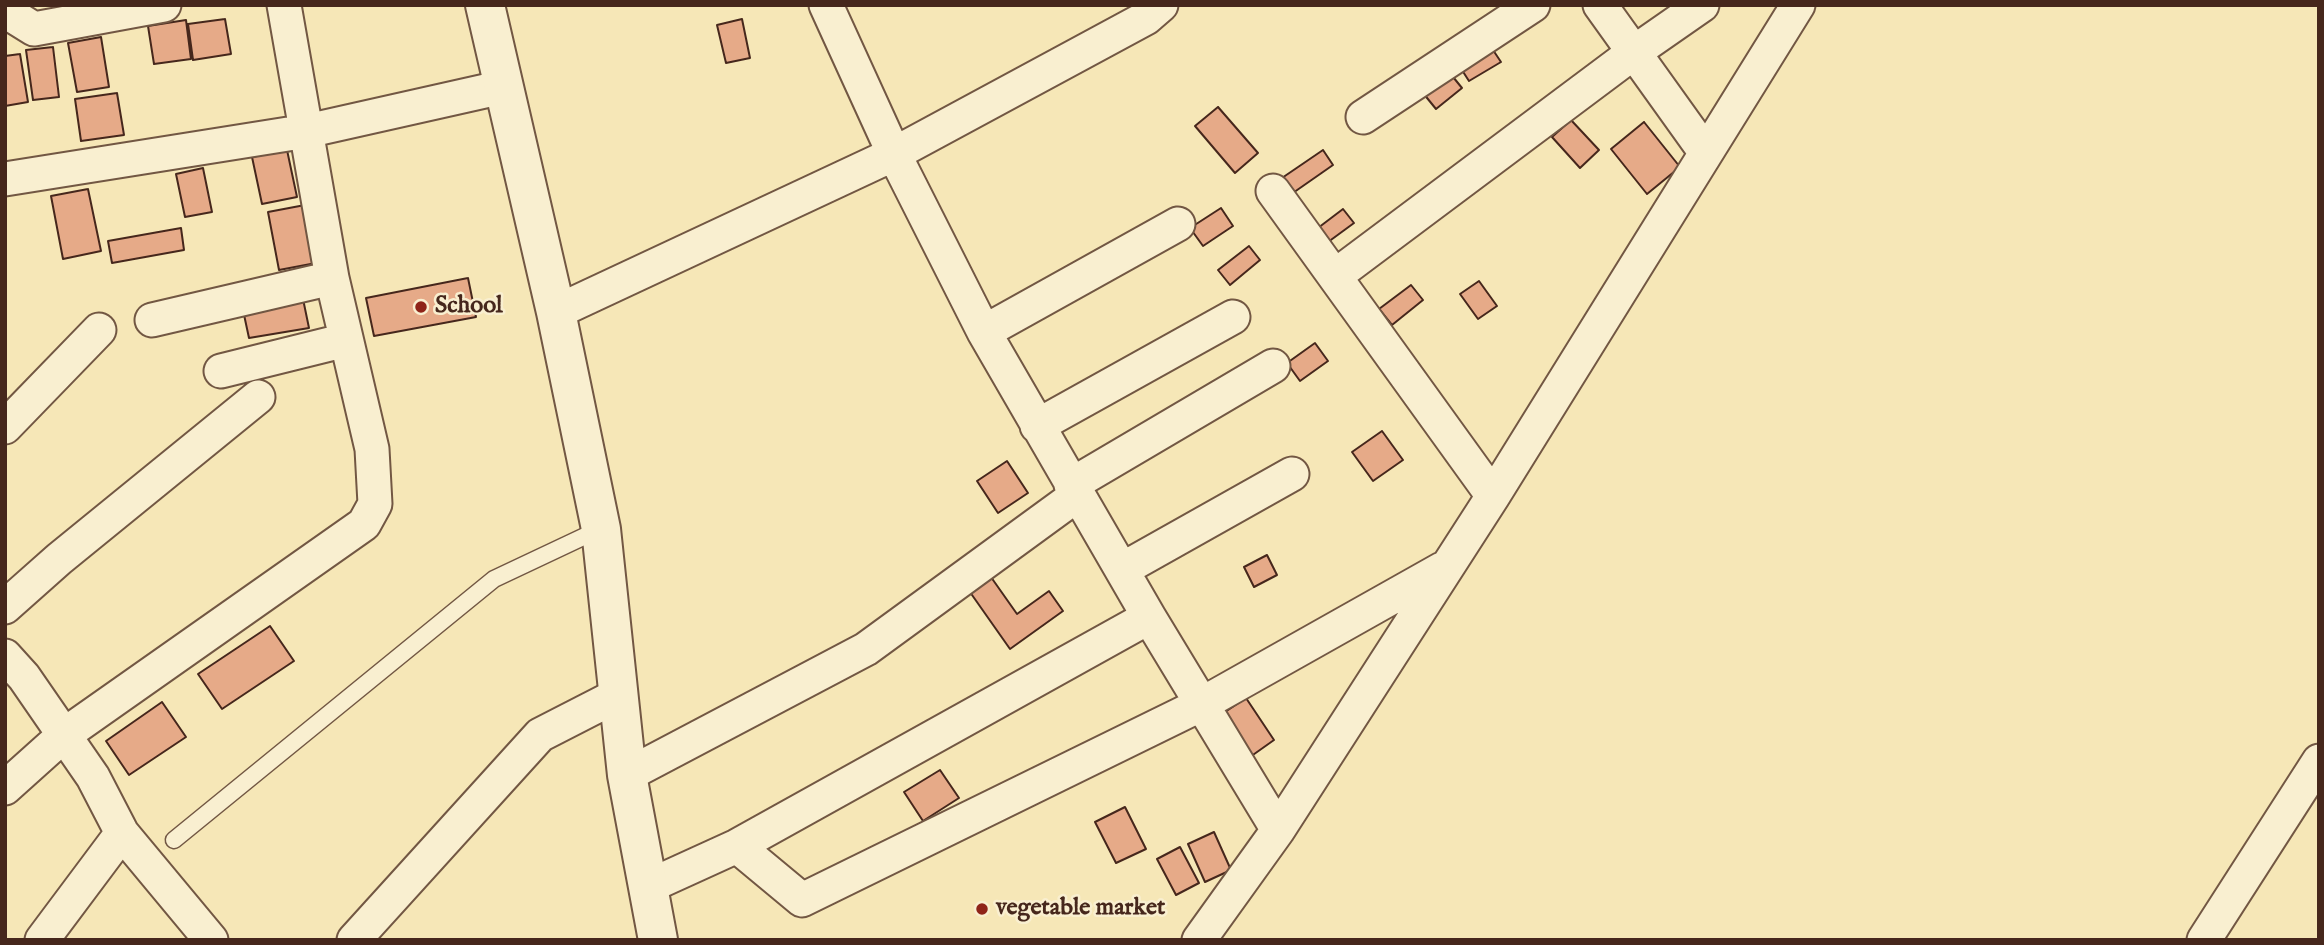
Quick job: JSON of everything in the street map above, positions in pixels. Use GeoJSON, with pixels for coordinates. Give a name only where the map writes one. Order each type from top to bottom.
{"type":"FeatureCollection","features":[{"type":"Feature","properties":{"kind":"street"},"geometry":{"type":"LineString","coordinates":[[5,11],[34,29],[164,5]]}},
{"type":"Feature","properties":{"kind":"street"},"geometry":{"type":"LineString","coordinates":[[5,788],[64,735],[365,524],[375,504],[372,449],[332,278],[284,5]]}},
{"type":"Feature","properties":{"kind":"street"},"geometry":{"type":"LineString","coordinates":[[485,5],[556,312],[601,529],[627,775],[658,940]]}},
{"type":"Feature","properties":{"kind":"street"},"geometry":{"type":"LineString","coordinates":[[826,5],[894,154],[984,332],[1074,490],[1278,830]]}},
{"type":"Feature","properties":{"kind":"street"},"geometry":{"type":"LineString","coordinates":[[556,312],[894,154],[1146,18],[1161,5]]}},
{"type":"Feature","properties":{"kind":"street"},"geometry":{"type":"LineString","coordinates":[[1363,117],[1532,5]]}},
{"type":"Feature","properties":{"kind":"street"},"geometry":{"type":"LineString","coordinates":[[1600,5],[1706,153]]}},
{"type":"Feature","properties":{"kind":"street"},"geometry":{"type":"LineString","coordinates":[[1335,276],[1633,53],[1702,5]]}},
{"type":"Feature","properties":{"kind":"street"},"geometry":{"type":"LineString","coordinates":[[1199,940],[1278,830],[1493,496],[1798,5]]}},
{"type":"Feature","properties":{"kind":"street"},"geometry":{"type":"LineString","coordinates":[[5,179],[307,131],[503,87]]}},
{"type":"Feature","properties":{"kind":"street"},"geometry":{"type":"LineString","coordinates":[[1273,191],[1493,496]]}},
{"type":"Feature","properties":{"kind":"street"},"geometry":{"type":"LineString","coordinates":[[984,332],[1178,224]]}},
{"type":"Feature","properties":{"kind":"street"},"geometry":{"type":"LineString","coordinates":[[152,320],[332,278]]}},
{"type":"Feature","properties":{"kind":"street"},"geometry":{"type":"LineString","coordinates":[[1037,426],[1233,317]]}},
{"type":"Feature","properties":{"kind":"street"},"geometry":{"type":"LineString","coordinates":[[5,427],[99,330]]}},
{"type":"Feature","properties":{"kind":"street"},"geometry":{"type":"LineString","coordinates":[[221,371],[346,340]]}},
{"type":"Feature","properties":{"kind":"street"},"geometry":{"type":"LineString","coordinates":[[627,775],[866,649],[1074,490],[1273,366]]}},
{"type":"Feature","properties":{"kind":"street"},"geometry":{"type":"LineString","coordinates":[[5,607],[59,559],[258,397]]}},
{"type":"Feature","properties":{"kind":"street"},"geometry":{"type":"LineString","coordinates":[[1123,569],[1292,474]]}},
{"type":"Feature","properties":{"kind":"street"},"geometry":{"type":"LineString","coordinates":[[737,846],[802,900],[1202,704],[1447,566]]}},
{"type":"Feature","properties":{"kind":"street"},"geometry":{"type":"LineString","coordinates":[[647,887],[737,846],[1149,617]]}},
{"type":"Feature","properties":{"kind":"street"},"geometry":{"type":"LineString","coordinates":[[5,656],[24,677],[93,777],[122,833],[210,939]]}},
{"type":"Feature","properties":{"kind":"street"},"geometry":{"type":"LineString","coordinates":[[354,940],[540,735],[618,695]]}},
{"type":"Feature","properties":{"kind":"street"},"geometry":{"type":"LineString","coordinates":[[2204,940],[2319,761]]}},
{"type":"Feature","properties":{"kind":"street"},"geometry":{"type":"LineString","coordinates":[[43,940],[122,833]]}},
{"type":"Feature","properties":{"kind":"lane"},"geometry":{"type":"LineString","coordinates":[[174,840],[494,579],[601,529]]}},
{"type":"Feature","properties":{"kind":"building"},"geometry":{"type":"Polygon","coordinates":[[[225,19],[231,54],[193,60],[188,24],[225,19]]]}},
{"type":"Feature","properties":{"kind":"building"},"geometry":{"type":"Polygon","coordinates":[[[742,19],[750,58],[726,63],[717,25],[742,19]]]}},
{"type":"Feature","properties":{"kind":"building"},"geometry":{"type":"Polygon","coordinates":[[[186,20],[191,59],[154,64],[148,26],[186,20]]]}},
{"type":"Feature","properties":{"kind":"building"},"geometry":{"type":"Polygon","coordinates":[[[101,37],[109,87],[77,92],[68,43],[101,37]]]}},
{"type":"Feature","properties":{"kind":"building"},"geometry":{"type":"Polygon","coordinates":[[[53,47],[59,97],[33,100],[26,50],[53,47]]]}},
{"type":"Feature","properties":{"kind":"building"},"geometry":{"type":"Polygon","coordinates":[[[1491,47],[1501,62],[1469,81],[1460,67],[1491,47]]]}},
{"type":"Feature","properties":{"kind":"building"},"geometry":{"type":"Polygon","coordinates":[[[20,54],[28,102],[5,106],[5,56],[20,54]]]}},
{"type":"Feature","properties":{"kind":"building"},"geometry":{"type":"Polygon","coordinates":[[[1449,72],[1462,88],[1436,109],[1423,93],[1449,72]]]}},
{"type":"Feature","properties":{"kind":"building"},"geometry":{"type":"Polygon","coordinates":[[[117,93],[124,135],[81,141],[75,99],[117,93]]]}},
{"type":"Feature","properties":{"kind":"building"},"geometry":{"type":"Polygon","coordinates":[[[1218,107],[1258,153],[1235,173],[1195,126],[1218,107]]]}},
{"type":"Feature","properties":{"kind":"building"},"geometry":{"type":"Polygon","coordinates":[[[1571,120],[1599,150],[1580,168],[1552,137],[1571,120]]]}},
{"type":"Feature","properties":{"kind":"building"},"geometry":{"type":"Polygon","coordinates":[[[1644,122],[1680,167],[1647,194],[1611,149],[1644,122]]]}},
{"type":"Feature","properties":{"kind":"building"},"geometry":{"type":"Polygon","coordinates":[[[287,150],[297,197],[262,204],[252,157],[287,150]]]}},
{"type":"Feature","properties":{"kind":"building"},"geometry":{"type":"Polygon","coordinates":[[[1323,150],[1333,165],[1290,195],[1279,180],[1323,150]]]}},
{"type":"Feature","properties":{"kind":"building"},"geometry":{"type":"Polygon","coordinates":[[[203,168],[212,212],[185,217],[176,174],[203,168]]]}},
{"type":"Feature","properties":{"kind":"building"},"geometry":{"type":"Polygon","coordinates":[[[88,189],[101,251],[63,259],[51,196],[88,189]]]}},
{"type":"Feature","properties":{"kind":"building"},"geometry":{"type":"Polygon","coordinates":[[[305,205],[316,263],[279,270],[268,212],[305,205]]]}},
{"type":"Feature","properties":{"kind":"building"},"geometry":{"type":"Polygon","coordinates":[[[1221,208],[1233,226],[1203,246],[1190,228],[1221,208]]]}},
{"type":"Feature","properties":{"kind":"building"},"geometry":{"type":"Polygon","coordinates":[[[1343,209],[1354,223],[1324,245],[1314,231],[1343,209]]]}},
{"type":"Feature","properties":{"kind":"building"},"geometry":{"type":"Polygon","coordinates":[[[181,228],[184,250],[112,263],[108,241],[181,228]]]}},
{"type":"Feature","properties":{"kind":"building"},"geometry":{"type":"Polygon","coordinates":[[[1249,246],[1260,260],[1230,285],[1218,270],[1249,246]]]}},
{"type":"Feature","properties":{"kind":"building","name":"School"},"geometry":{"type":"Polygon","coordinates":[[[468,278],[476,317],[374,336],[366,298],[468,278]]]}},
{"type":"Feature","properties":{"kind":"building"},"geometry":{"type":"Polygon","coordinates":[[[1479,281],[1497,306],[1478,319],[1460,294],[1479,281]]]}},
{"type":"Feature","properties":{"kind":"building"},"geometry":{"type":"Polygon","coordinates":[[[1411,285],[1423,300],[1392,325],[1379,309],[1411,285]]]}},
{"type":"Feature","properties":{"kind":"building"},"geometry":{"type":"Polygon","coordinates":[[[303,299],[309,328],[249,338],[243,310],[303,299]]]}},
{"type":"Feature","properties":{"kind":"building"},"geometry":{"type":"Polygon","coordinates":[[[1315,343],[1328,361],[1300,381],[1287,363],[1315,343]]]}},
{"type":"Feature","properties":{"kind":"building"},"geometry":{"type":"Polygon","coordinates":[[[1382,431],[1403,460],[1373,481],[1352,452],[1382,431]]]}},
{"type":"Feature","properties":{"kind":"building"},"geometry":{"type":"Polygon","coordinates":[[[1007,461],[1028,493],[998,513],[977,481],[1007,461]]]}},
{"type":"Feature","properties":{"kind":"building"},"geometry":{"type":"Polygon","coordinates":[[[1267,555],[1277,575],[1254,587],[1244,567],[1267,555]]]}},
{"type":"Feature","properties":{"kind":"building"},"geometry":{"type":"Polygon","coordinates":[[[986,570],[1017,614],[1049,591],[1063,611],[1010,649],[965,585],[986,570]]]}},
{"type":"Feature","properties":{"kind":"building"},"geometry":{"type":"Polygon","coordinates":[[[270,626],[294,661],[222,709],[198,674],[270,626]]]}},
{"type":"Feature","properties":{"kind":"building"},"geometry":{"type":"Polygon","coordinates":[[[1246,698],[1274,740],[1250,757],[1222,714],[1246,698]]]}},
{"type":"Feature","properties":{"kind":"building"},"geometry":{"type":"Polygon","coordinates":[[[162,702],[186,737],[129,775],[106,741],[162,702]]]}},
{"type":"Feature","properties":{"kind":"building"},"geometry":{"type":"Polygon","coordinates":[[[940,770],[959,798],[923,821],[904,792],[940,770]]]}},
{"type":"Feature","properties":{"kind":"building"},"geometry":{"type":"Polygon","coordinates":[[[1125,807],[1146,849],[1116,863],[1095,822],[1125,807]]]}},
{"type":"Feature","properties":{"kind":"building"},"geometry":{"type":"Polygon","coordinates":[[[1214,832],[1231,870],[1205,882],[1188,844],[1214,832]]]}},
{"type":"Feature","properties":{"kind":"building"},"geometry":{"type":"Polygon","coordinates":[[[1180,847],[1199,883],[1176,895],[1157,859],[1180,847]]]}},
{"type":"Feature","properties":{"kind":"place","name":"School"},"geometry":{"type":"Point","coordinates":[421,307]}},
{"type":"Feature","properties":{"kind":"place","name":"vegetable market"},"geometry":{"type":"Point","coordinates":[982,909]}}]}
